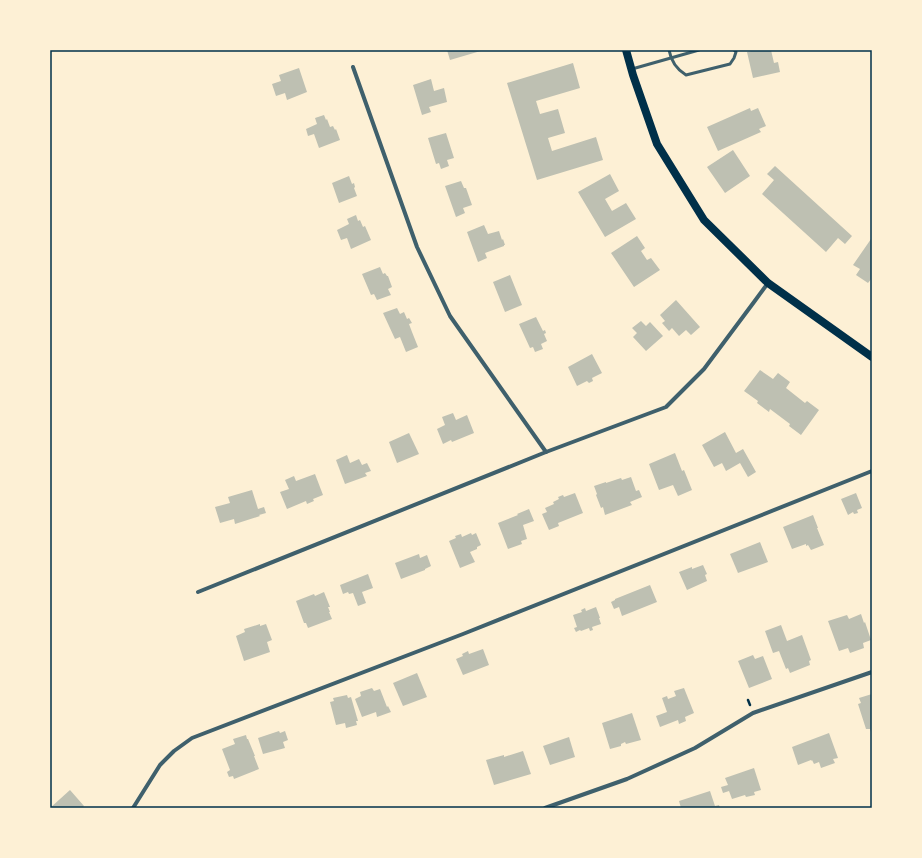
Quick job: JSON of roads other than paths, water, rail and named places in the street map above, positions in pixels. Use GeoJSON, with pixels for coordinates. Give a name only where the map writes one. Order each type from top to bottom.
{"type":"FeatureCollection","features":[{"type":"Feature","properties":{"kind":"main road"},"geometry":{"type":"LineString","coordinates":[[626,50],[658,144],[704,220],[768,283],[872,357]]}},
{"type":"Feature","properties":{"kind":"street"},"geometry":{"type":"LineString","coordinates":[[353,67],[417,247],[450,316],[546,452]]}},
{"type":"Feature","properties":{"kind":"street"},"geometry":{"type":"LineString","coordinates":[[198,592],[546,452],[666,407],[704,369],[768,283]]}},
{"type":"Feature","properties":{"kind":"street"},"geometry":{"type":"LineString","coordinates":[[133,808],[160,765],[174,751],[192,738],[463,634],[872,471]]}},
{"type":"Feature","properties":{"kind":"street"},"geometry":{"type":"LineString","coordinates":[[545,808],[627,779],[695,748],[753,714],[872,672]]}},
{"type":"Feature","properties":{"kind":"lane"},"geometry":{"type":"LineString","coordinates":[[669,50],[671,58],[680,71],[686,75],[730,64],[736,52],[734,50]]}},
{"type":"Feature","properties":{"kind":"lane"},"geometry":{"type":"LineString","coordinates":[[632,69],[699,50]]}}]}
